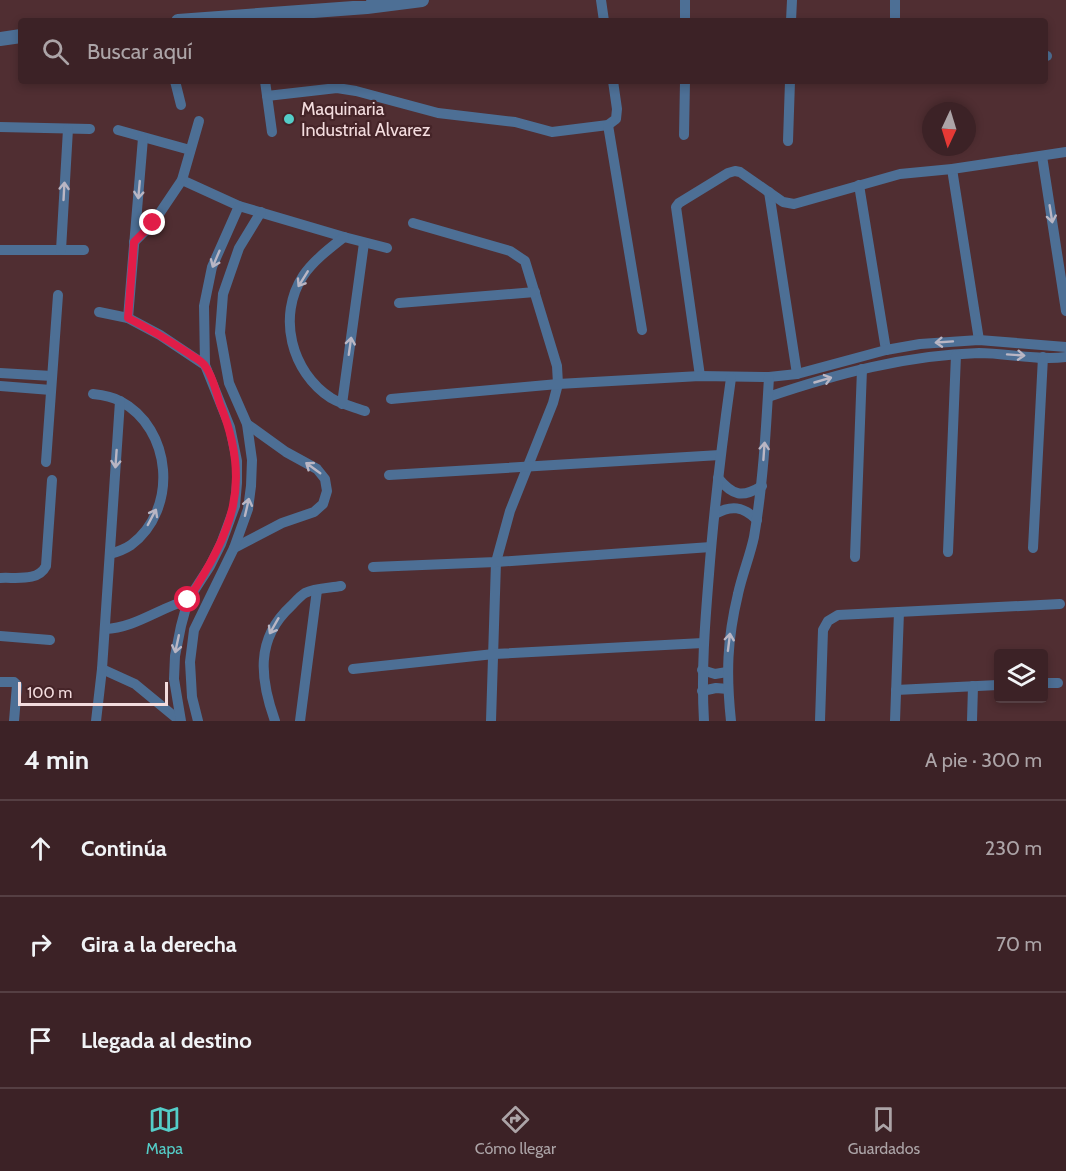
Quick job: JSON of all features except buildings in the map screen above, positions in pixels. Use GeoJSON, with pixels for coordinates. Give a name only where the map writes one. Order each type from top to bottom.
{"type":"FeatureCollection","features":[{"type":"Feature","properties":{"kind":"street"},"geometry":{"type":"LineString","coordinates":[[256,18],[367,3],[422,0]]}},
{"type":"Feature","properties":{"kind":"street"},"geometry":{"type":"LineString","coordinates":[[601,0],[604,18]]}},
{"type":"Feature","properties":{"kind":"street"},"geometry":{"type":"LineString","coordinates":[[685,0],[685,18]]}},
{"type":"Feature","properties":{"kind":"street"},"geometry":{"type":"LineString","coordinates":[[791,18],[792,0]]}},
{"type":"Feature","properties":{"kind":"street"},"geometry":{"type":"LineString","coordinates":[[895,0],[895,18]]}},
{"type":"Feature","properties":{"kind":"street"},"geometry":{"type":"LineString","coordinates":[[0,39],[18,36]]}},
{"type":"Feature","properties":{"kind":"street"},"geometry":{"type":"LineString","coordinates":[[176,84],[181,105]]}},
{"type":"Feature","properties":{"kind":"street"},"geometry":{"type":"LineString","coordinates":[[265,84],[272,132]]}},
{"type":"Feature","properties":{"kind":"street"},"geometry":{"type":"LineString","coordinates":[[267,96],[337,88],[438,113],[515,122],[552,132],[608,124],[615,119],[617,109],[613,84]]}},
{"type":"Feature","properties":{"kind":"street"},"geometry":{"type":"LineString","coordinates":[[684,135],[685,84]]}},
{"type":"Feature","properties":{"kind":"street"},"geometry":{"type":"LineString","coordinates":[[788,141],[790,84]]}},
{"type":"Feature","properties":{"kind":"street"},"geometry":{"type":"LineString","coordinates":[[134,242],[153,223],[182,180],[199,121]]}},
{"type":"Feature","properties":{"kind":"street"},"geometry":{"type":"LineString","coordinates":[[608,124],[642,330]]}},
{"type":"Feature","properties":{"kind":"street"},"geometry":{"type":"LineString","coordinates":[[0,127],[90,129]]}},
{"type":"Feature","properties":{"kind":"street"},"geometry":{"type":"LineString","coordinates":[[61,250],[68,129]]}},
{"type":"Feature","properties":{"kind":"street"},"geometry":{"type":"LineString","coordinates":[[117,130],[190,150]]}},
{"type":"Feature","properties":{"kind":"street"},"geometry":{"type":"LineString","coordinates":[[128,318],[143,138]]}},
{"type":"Feature","properties":{"kind":"street"},"geometry":{"type":"LineString","coordinates":[[700,376],[676,207],[689,197],[735,171],[740,172],[783,202],[794,204],[900,174],[952,169],[1066,152]]}},
{"type":"Feature","properties":{"kind":"street"},"geometry":{"type":"LineString","coordinates":[[1042,156],[1066,311]]}},
{"type":"Feature","properties":{"kind":"street"},"geometry":{"type":"LineString","coordinates":[[952,169],[979,340]]}},
{"type":"Feature","properties":{"kind":"street"},"geometry":{"type":"LineString","coordinates":[[182,180],[239,206],[387,248]]}},
{"type":"Feature","properties":{"kind":"street"},"geometry":{"type":"LineString","coordinates":[[859,185],[886,350]]}},
{"type":"Feature","properties":{"kind":"street"},"geometry":{"type":"LineString","coordinates":[[769,192],[797,374]]}},
{"type":"Feature","properties":{"kind":"street"},"geometry":{"type":"LineString","coordinates":[[180,721],[176,695],[175,656],[188,600],[210,566],[235,507],[237,461],[230,427],[205,365],[204,306],[212,267],[239,206]]}},
{"type":"Feature","properties":{"kind":"street"},"geometry":{"type":"LineString","coordinates":[[198,721],[192,697],[190,662],[194,630],[234,548],[248,509],[251,486],[252,460],[247,424],[229,383],[220,333],[223,294],[239,248],[261,212]]}},
{"type":"Feature","properties":{"kind":"street"},"geometry":{"type":"LineString","coordinates":[[413,223],[510,251],[525,261],[557,366],[558,384],[553,403],[510,511],[496,562],[491,721]]}},
{"type":"Feature","properties":{"kind":"street"},"geometry":{"type":"LineString","coordinates":[[344,237],[304,275],[294,294],[289,315],[291,339],[311,381],[331,398],[365,411]]}},
{"type":"Feature","properties":{"kind":"street"},"geometry":{"type":"LineString","coordinates":[[342,404],[364,243]]}},
{"type":"Feature","properties":{"kind":"street"},"geometry":{"type":"LineString","coordinates":[[0,250],[84,249]]}},
{"type":"Feature","properties":{"kind":"street"},"geometry":{"type":"LineString","coordinates":[[399,303],[535,292]]}},
{"type":"Feature","properties":{"kind":"street"},"geometry":{"type":"LineString","coordinates":[[46,462],[58,295]]}},
{"type":"Feature","properties":{"kind":"street"},"geometry":{"type":"LineString","coordinates":[[99,312],[128,318],[160,335],[205,365]]}},
{"type":"Feature","properties":{"kind":"street"},"geometry":{"type":"LineString","coordinates":[[391,399],[558,384],[700,376],[769,377],[797,374],[886,350],[920,344],[979,340],[1066,345]]}},
{"type":"Feature","properties":{"kind":"street"},"geometry":{"type":"LineString","coordinates":[[920,344],[921,358]]}},
{"type":"Feature","properties":{"kind":"street"},"geometry":{"type":"LineString","coordinates":[[768,397],[862,369],[921,358],[981,353],[1066,357]]}},
{"type":"Feature","properties":{"kind":"street"},"geometry":{"type":"LineString","coordinates":[[948,552],[956,355]]}},
{"type":"Feature","properties":{"kind":"street"},"geometry":{"type":"LineString","coordinates":[[1033,548],[1042,357]]}},
{"type":"Feature","properties":{"kind":"street"},"geometry":{"type":"LineString","coordinates":[[855,557],[862,369]]}},
{"type":"Feature","properties":{"kind":"street"},"geometry":{"type":"LineString","coordinates":[[0,373],[52,376]]}},
{"type":"Feature","properties":{"kind":"street"},"geometry":{"type":"LineString","coordinates":[[731,721],[727,672],[729,643],[736,603],[757,520],[762,486],[769,377]]}},
{"type":"Feature","properties":{"kind":"street"},"geometry":{"type":"LineString","coordinates":[[704,721],[703,643],[720,455],[731,378]]}},
{"type":"Feature","properties":{"kind":"street"},"geometry":{"type":"LineString","coordinates":[[0,386],[51,390]]}},
{"type":"Feature","properties":{"kind":"street"},"geometry":{"type":"LineString","coordinates":[[93,394],[110,396],[139,415],[152,433],[160,449],[162,461],[163,486],[154,515],[138,539],[129,547],[110,554]]}},
{"type":"Feature","properties":{"kind":"street"},"geometry":{"type":"LineString","coordinates":[[219,402],[234,395]]}},
{"type":"Feature","properties":{"kind":"street"},"geometry":{"type":"LineString","coordinates":[[96,721],[105,629],[120,401]]}},
{"type":"Feature","properties":{"kind":"street"},"geometry":{"type":"LineString","coordinates":[[234,548],[282,523],[314,512],[323,504],[327,491],[325,479],[316,469],[286,452],[247,424]]}},
{"type":"Feature","properties":{"kind":"street"},"geometry":{"type":"LineString","coordinates":[[389,475],[720,455]]}},
{"type":"Feature","properties":{"kind":"street"},"geometry":{"type":"LineString","coordinates":[[718,478],[727,489],[737,494],[749,494],[762,486]]}},
{"type":"Feature","properties":{"kind":"street"},"geometry":{"type":"LineString","coordinates":[[0,578],[36,577],[42,573],[45,566],[52,480]]}},
{"type":"Feature","properties":{"kind":"street"},"geometry":{"type":"LineString","coordinates":[[714,514],[737,507],[748,511],[757,520]]}},
{"type":"Feature","properties":{"kind":"street"},"geometry":{"type":"LineString","coordinates":[[373,567],[496,562],[711,547]]}},
{"type":"Feature","properties":{"kind":"street"},"geometry":{"type":"LineString","coordinates":[[210,566],[222,572]]}},
{"type":"Feature","properties":{"kind":"street"},"geometry":{"type":"LineString","coordinates":[[275,721],[267,698],[262,670],[267,639],[281,615],[305,594],[341,586]]}},
{"type":"Feature","properties":{"kind":"street"},"geometry":{"type":"LineString","coordinates":[[300,721],[317,590]]}},
{"type":"Feature","properties":{"kind":"street"},"geometry":{"type":"LineString","coordinates":[[105,629],[114,629],[137,622],[170,605],[188,600]]}},
{"type":"Feature","properties":{"kind":"street"},"geometry":{"type":"LineString","coordinates":[[820,721],[823,630],[828,621],[838,615],[1060,604]]}},
{"type":"Feature","properties":{"kind":"street"},"geometry":{"type":"LineString","coordinates":[[895,721],[899,612]]}},
{"type":"Feature","properties":{"kind":"street"},"geometry":{"type":"LineString","coordinates":[[0,636],[50,640]]}},
{"type":"Feature","properties":{"kind":"street"},"geometry":{"type":"LineString","coordinates":[[353,669],[494,654],[703,643]]}},
{"type":"Feature","properties":{"kind":"street"},"geometry":{"type":"LineString","coordinates":[[102,669],[135,684],[180,721]]}},
{"type":"Feature","properties":{"kind":"street"},"geometry":{"type":"LineString","coordinates":[[702,670],[715,674],[727,672]]}},
{"type":"Feature","properties":{"kind":"street"},"geometry":{"type":"LineString","coordinates":[[0,682],[14,682],[17,685],[15,721]]}},
{"type":"Feature","properties":{"kind":"street"},"geometry":{"type":"LineString","coordinates":[[1048,683],[1058,683]]}},
{"type":"Feature","properties":{"kind":"street"},"geometry":{"type":"LineString","coordinates":[[896,690],[994,685]]}},
{"type":"Feature","properties":{"kind":"street"},"geometry":{"type":"LineString","coordinates":[[972,721],[973,686]]}},
{"type":"Feature","properties":{"kind":"street"},"geometry":{"type":"LineString","coordinates":[[702,691],[716,688],[728,689]]}},
{"type":"Feature","properties":{"kind":"place","name":"Maquinaria Industrial Alvarez"},"geometry":{"type":"Point","coordinates":[289,119]}},
{"type":"Feature","properties":{"kind":"route"},"geometry":{"type":"LineString","coordinates":[[153,223],[134,242],[128,318],[160,335],[205,365],[230,427],[237,461],[235,507],[210,566],[188,600]]}}]}
